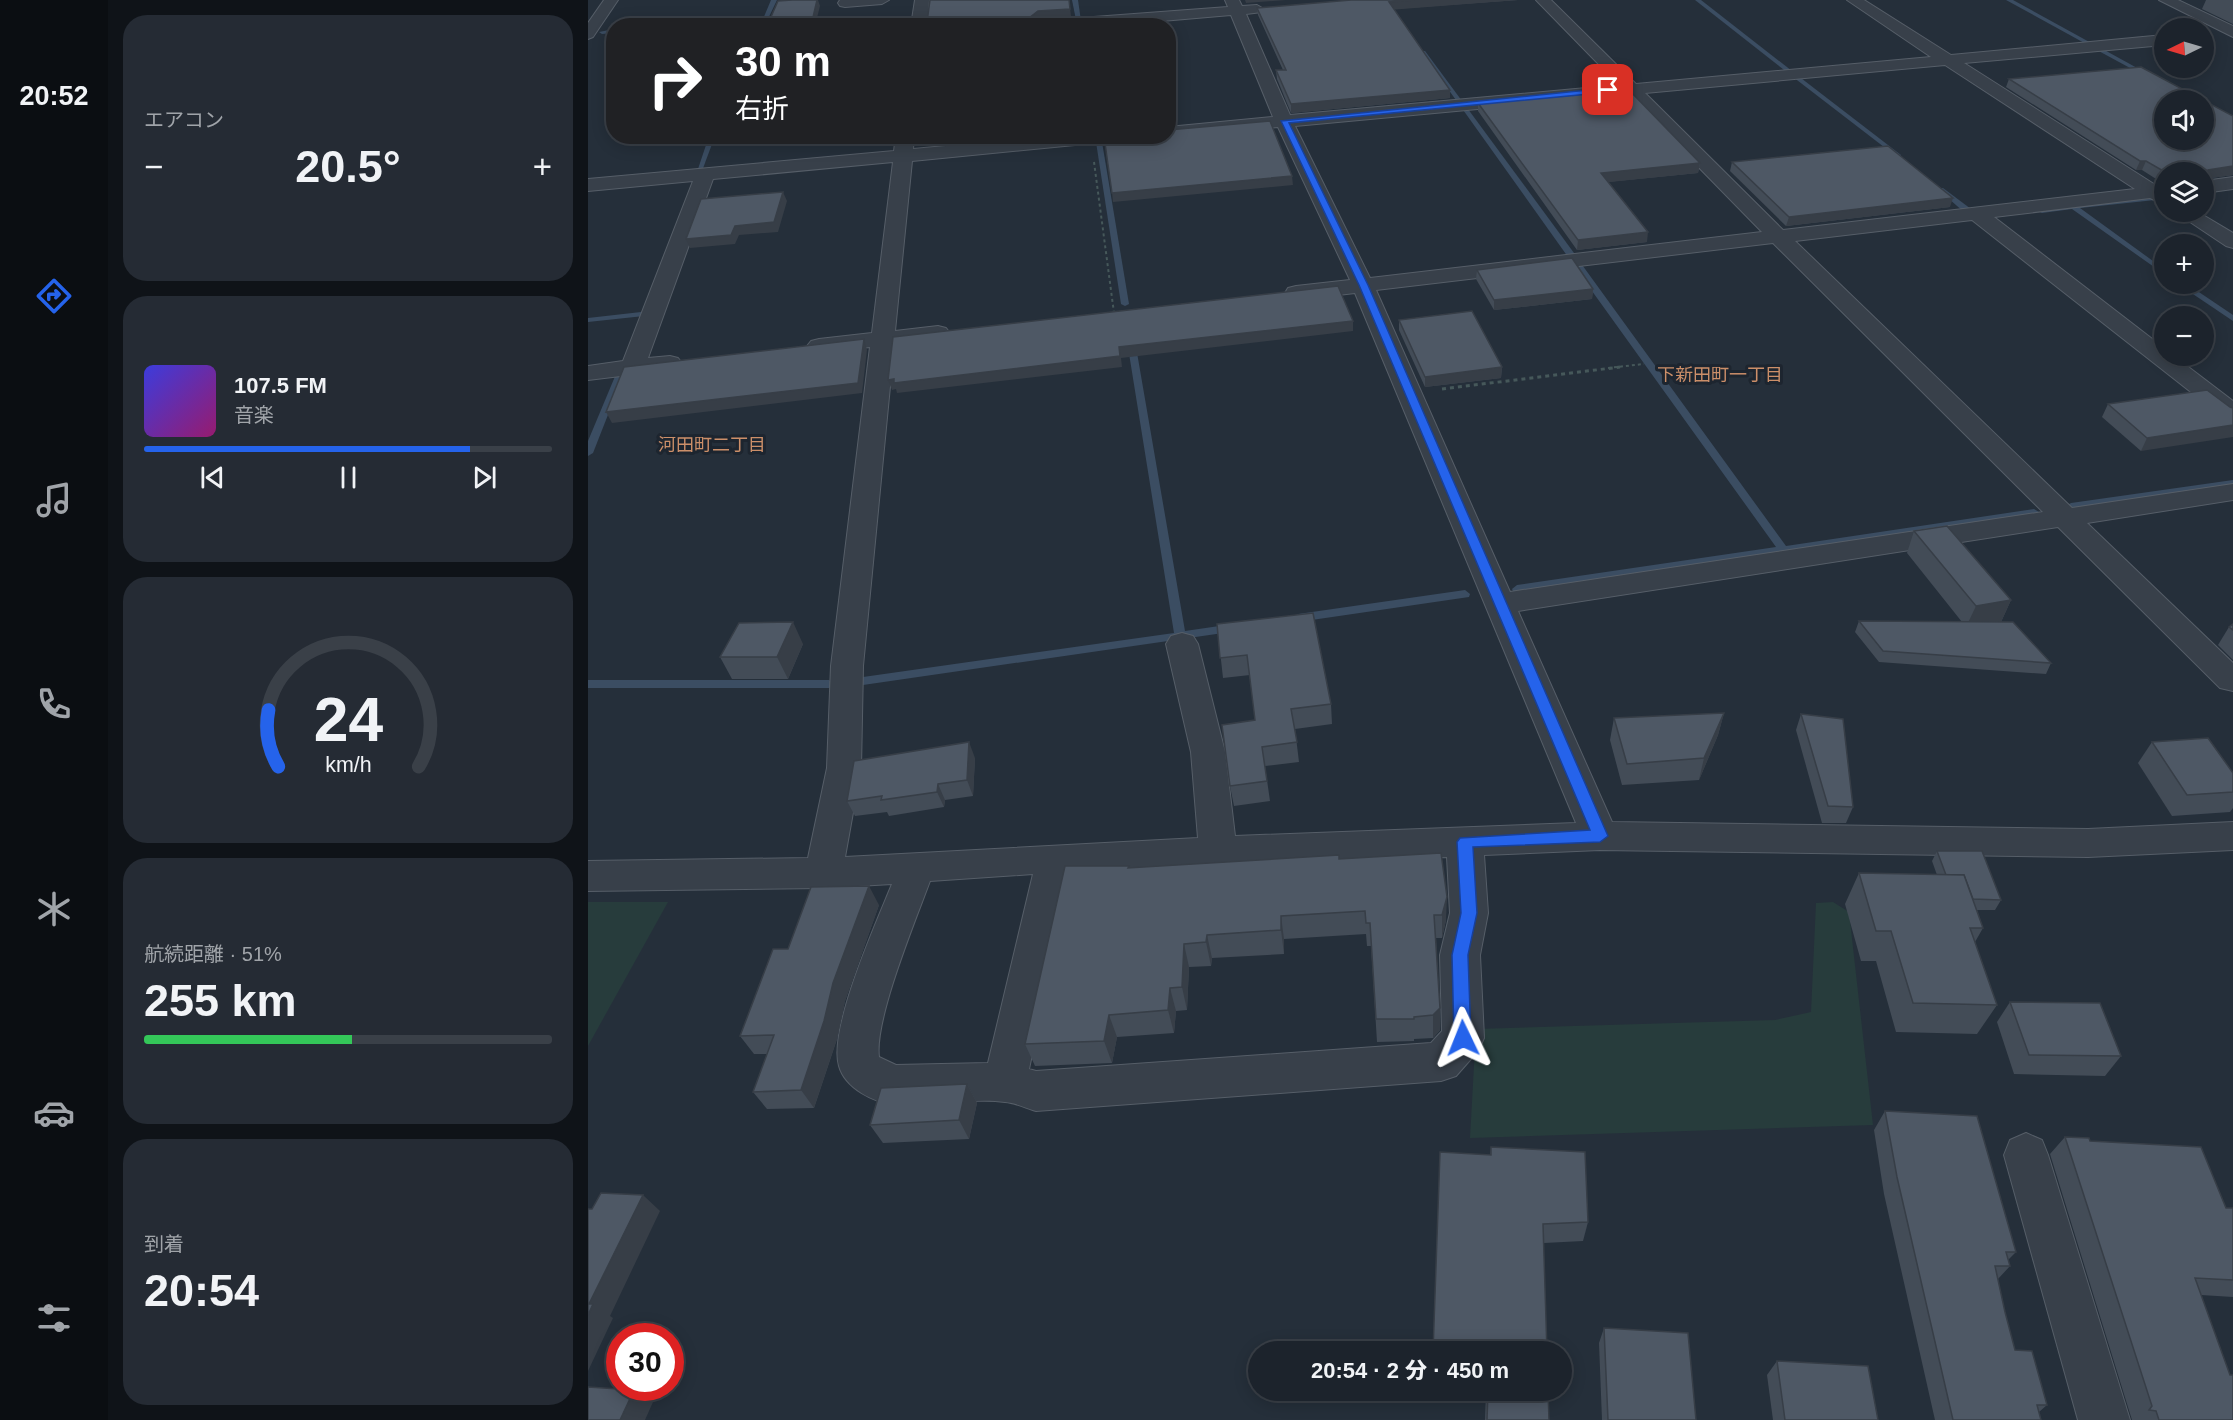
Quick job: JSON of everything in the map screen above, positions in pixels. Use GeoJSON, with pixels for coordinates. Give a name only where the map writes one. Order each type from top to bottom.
{"type":"FeatureCollection","features":[{"type":"Feature","properties":{"kind":"street"},"geometry":{"type":"LineString","coordinates":[[588,34],[611,0]]}},
{"type":"Feature","properties":{"kind":"street"},"geometry":{"type":"LineString","coordinates":[[845,3],[882,0]]}},
{"type":"Feature","properties":{"kind":"street"},"geometry":{"type":"LineString","coordinates":[[920,18],[922,0]]}},
{"type":"Feature","properties":{"kind":"street"},"geometry":{"type":"LineString","coordinates":[[1543,0],[1778,236],[2231,680]]}},
{"type":"Feature","properties":{"kind":"street"},"geometry":{"type":"LineString","coordinates":[[1854,0],[2154,190]]}},
{"type":"Feature","properties":{"kind":"street"},"geometry":{"type":"LineString","coordinates":[[2171,2],[2210,2]]}},
{"type":"Feature","properties":{"kind":"street"},"geometry":{"type":"LineString","coordinates":[[2171,2],[2233,33]]}},
{"type":"Feature","properties":{"kind":"street"},"geometry":{"type":"LineString","coordinates":[[1114,18],[1234,5],[1269,8]]}},
{"type":"Feature","properties":{"kind":"street"},"geometry":{"type":"LineString","coordinates":[[1234,5],[1284,121],[1363,285],[1600,836]]}},
{"type":"Feature","properties":{"kind":"street"},"geometry":{"type":"LineString","coordinates":[[2214,35],[2233,33]]}},
{"type":"Feature","properties":{"kind":"street"},"geometry":{"type":"LineString","coordinates":[[1176,131],[2154,41]]}},
{"type":"Feature","properties":{"kind":"street"},"geometry":{"type":"LineString","coordinates":[[588,186],[705,174],[903,146],[957,144]]}},
{"type":"Feature","properties":{"kind":"street"},"geometry":{"type":"LineString","coordinates":[[823,873],[843,768],[847,666],[903,146]]}},
{"type":"Feature","properties":{"kind":"street"},"geometry":{"type":"LineString","coordinates":[[633,367],[705,174]]}},
{"type":"Feature","properties":{"kind":"street"},"geometry":{"type":"LineString","coordinates":[[2214,186],[2233,183]]}},
{"type":"Feature","properties":{"kind":"street"},"geometry":{"type":"LineString","coordinates":[[1280,294],[1976,213],[2154,195]]}},
{"type":"Feature","properties":{"kind":"street"},"geometry":{"type":"LineString","coordinates":[[1976,213],[2233,413]]}},
{"type":"Feature","properties":{"kind":"street"},"geometry":{"type":"LineString","coordinates":[[2201,222],[2233,242]]}},
{"type":"Feature","properties":{"kind":"street"},"geometry":{"type":"LineString","coordinates":[[798,348],[963,330]]}},
{"type":"Feature","properties":{"kind":"street"},"geometry":{"type":"LineString","coordinates":[[588,373],[692,361]]}},
{"type":"Feature","properties":{"kind":"street"},"geometry":{"type":"LineString","coordinates":[[1499,604],[2233,492]]}},
{"type":"Feature","properties":{"kind":"street"},"geometry":{"type":"LineString","coordinates":[[1182,644],[1208,752],[1218,852]]}},
{"type":"Feature","properties":{"kind":"street"},"geometry":{"type":"LineString","coordinates":[[588,876],[823,873],[1055,858],[1600,836],[2088,843],[2233,836]]}},
{"type":"Feature","properties":{"kind":"street"},"geometry":{"type":"LineString","coordinates":[[918,866],[870,996],[856,1051],[860,1066],[881,1082],[896,1085],[1005,1083],[1036,1091],[1441,1062],[1463,1038],[1460,955],[1469,913],[1465,842]]}},
{"type":"Feature","properties":{"kind":"street"},"geometry":{"type":"LineString","coordinates":[[1005,1083],[1055,858]]}},
{"type":"Feature","properties":{"kind":"street"},"geometry":{"type":"LineString","coordinates":[[2026,1155],[2104,1420]]}},
{"type":"Feature","properties":{"kind":"path"},"geometry":{"type":"LineString","coordinates":[[1092,144],[1114,313]]}},
{"type":"Feature","properties":{"kind":"path"},"geometry":{"type":"LineString","coordinates":[[1409,393],[1644,364]]}},
{"type":"Feature","properties":{"kind":"green space"},"geometry":{"type":"Polygon","coordinates":[[[588,902],[668,902],[588,1046],[588,902]]]}},
{"type":"Feature","properties":{"kind":"green space"},"geometry":{"type":"Polygon","coordinates":[[[1833,902],[1849,912],[1873,1125],[1470,1138],[1476,1029],[1775,1020],[1811,1012],[1816,903],[1833,902]]]}},
{"type":"Feature","properties":{"kind":"building"},"geometry":{"type":"Polygon","coordinates":[[[817,0],[813,18],[771,18],[778,1],[817,0]]]}},
{"type":"Feature","properties":{"kind":"building"},"geometry":{"type":"Polygon","coordinates":[[[930,0],[1069,0],[1070,9],[1038,11],[1029,18],[928,18],[930,0]]]}},
{"type":"Feature","properties":{"kind":"building"},"geometry":{"type":"Polygon","coordinates":[[[1351,0],[1415,0],[1389,2],[1450,90],[1291,104],[1276,70],[1286,70],[1257,8],[1351,0]]]}},
{"type":"Feature","properties":{"kind":"building"},"geometry":{"type":"Polygon","coordinates":[[[2141,67],[2154,74],[2154,78],[2162,78],[2184,90],[2154,90],[2154,150],[2214,150],[2214,106],[2233,116],[2233,166],[2214,169],[2214,162],[2154,162],[2154,166],[2146,161],[2140,161],[2009,79],[2141,67]]]}},
{"type":"Feature","properties":{"kind":"building"},"geometry":{"type":"Polygon","coordinates":[[[1628,89],[1700,163],[1601,173],[1648,232],[1578,240],[1478,103],[1628,89]]]}},
{"type":"Feature","properties":{"kind":"building"},"geometry":{"type":"Polygon","coordinates":[[[1270,121],[1292,176],[1112,193],[1105,144],[1176,144],[1176,129],[1270,121]]]}},
{"type":"Feature","properties":{"kind":"building"},"geometry":{"type":"Polygon","coordinates":[[[1888,146],[1953,198],[1789,217],[1732,162],[1888,146]]]}},
{"type":"Feature","properties":{"kind":"building"},"geometry":{"type":"Polygon","coordinates":[[[783,192],[774,222],[735,226],[731,235],[686,239],[701,199],[783,192]]]}},
{"type":"Feature","properties":{"kind":"building"},"geometry":{"type":"Polygon","coordinates":[[[1572,258],[1593,289],[1494,300],[1477,270],[1572,258]]]}},
{"type":"Feature","properties":{"kind":"building"},"geometry":{"type":"Polygon","coordinates":[[[1338,286],[1353,321],[1119,347],[1120,356],[894,383],[894,379],[888,380],[893,337],[1338,286]]]}},
{"type":"Feature","properties":{"kind":"building"},"geometry":{"type":"Polygon","coordinates":[[[1472,311],[1502,367],[1425,377],[1399,320],[1472,311]]]}},
{"type":"Feature","properties":{"kind":"building"},"geometry":{"type":"Polygon","coordinates":[[[864,339],[858,383],[606,412],[624,367],[864,339]]]}},
{"type":"Feature","properties":{"kind":"building"},"geometry":{"type":"Polygon","coordinates":[[[2207,390],[2233,408],[2233,425],[2147,438],[2108,404],[2207,390]]]}},
{"type":"Feature","properties":{"kind":"building"},"geometry":{"type":"Polygon","coordinates":[[[1947,526],[2011,600],[1976,606],[1914,531],[1947,526]]]}},
{"type":"Feature","properties":{"kind":"building"},"geometry":{"type":"Polygon","coordinates":[[[1313,613],[1331,704],[1291,709],[1297,742],[1262,747],[1267,781],[1230,786],[1222,725],[1255,720],[1247,655],[1220,658],[1217,624],[1313,613]]]}},
{"type":"Feature","properties":{"kind":"building"},"geometry":{"type":"Polygon","coordinates":[[[1859,621],[2013,622],[2051,663],[1883,651],[1859,621]]]}},
{"type":"Feature","properties":{"kind":"building"},"geometry":{"type":"Polygon","coordinates":[[[793,622],[777,657],[720,657],[739,623],[793,622]]]}},
{"type":"Feature","properties":{"kind":"building"},"geometry":{"type":"Polygon","coordinates":[[[1724,713],[1704,758],[1627,764],[1614,718],[1724,713]]]}},
{"type":"Feature","properties":{"kind":"building"},"geometry":{"type":"Polygon","coordinates":[[[1801,714],[1843,719],[1853,807],[1828,806],[1801,714]]]}},
{"type":"Feature","properties":{"kind":"building"},"geometry":{"type":"Polygon","coordinates":[[[2208,738],[2233,773],[2233,792],[2187,795],[2152,742],[2208,738]]]}},
{"type":"Feature","properties":{"kind":"building"},"geometry":{"type":"Polygon","coordinates":[[[969,742],[967,780],[938,784],[937,792],[881,800],[882,796],[847,801],[854,761],[969,742]]]}},
{"type":"Feature","properties":{"kind":"building"},"geometry":{"type":"Polygon","coordinates":[[[1937,851],[1982,851],[2001,900],[1973,899],[1964,875],[1946,875],[1937,851]]]}},
{"type":"Feature","properties":{"kind":"building"},"geometry":{"type":"Polygon","coordinates":[[[1441,853],[1447,897],[1442,915],[1434,915],[1440,1008],[1433,1015],[1414,1017],[1414,1019],[1376,1019],[1370,923],[1366,923],[1365,911],[1281,916],[1281,930],[1207,935],[1206,942],[1184,944],[1182,987],[1170,988],[1168,1010],[1109,1015],[1104,1041],[1025,1044],[1065,866],[1129,866],[1128,868],[1339,855],[1339,859],[1441,853]]]}},
{"type":"Feature","properties":{"kind":"building"},"geometry":{"type":"Polygon","coordinates":[[[1859,873],[1964,875],[1983,928],[1970,928],[1997,1005],[1913,1003],[1891,931],[1876,931],[1859,873]]]}},
{"type":"Feature","properties":{"kind":"building"},"geometry":{"type":"Polygon","coordinates":[[[869,886],[833,983],[824,1021],[801,1090],[753,1092],[774,1035],[740,1036],[773,949],[788,949],[811,887],[869,886]]]}},
{"type":"Feature","properties":{"kind":"building"},"geometry":{"type":"Polygon","coordinates":[[[2010,1002],[2100,1003],[2121,1056],[2029,1055],[2010,1002]]]}},
{"type":"Feature","properties":{"kind":"building"},"geometry":{"type":"Polygon","coordinates":[[[967,1084],[959,1120],[870,1125],[881,1088],[967,1084]]]}},
{"type":"Feature","properties":{"kind":"building"},"geometry":{"type":"Polygon","coordinates":[[[1885,1111],[1977,1116],[2016,1252],[2006,1252],[2010,1266],[1995,1266],[2015,1350],[2032,1351],[2047,1405],[2037,1405],[2041,1420],[1953,1420],[1897,1177],[1885,1111]]]}},
{"type":"Feature","properties":{"kind":"building"},"geometry":{"type":"Polygon","coordinates":[[[2065,1137],[2089,1138],[2090,1141],[2201,1147],[2226,1208],[2233,1208],[2233,1280],[2195,1278],[2230,1375],[2233,1375],[2233,1420],[2159,1420],[2156,1411],[2149,1410],[2152,1406],[2065,1137]]]}},
{"type":"Feature","properties":{"kind":"building"},"geometry":{"type":"Polygon","coordinates":[[[1491,1147],[1585,1152],[1588,1222],[1543,1224],[1547,1341],[1433,1341],[1440,1152],[1491,1155],[1491,1147]]]}},
{"type":"Feature","properties":{"kind":"building"},"geometry":{"type":"Polygon","coordinates":[[[601,1193],[643,1195],[589,1304],[593,1304],[588,1315],[588,1209],[592,1209],[601,1193]]]}},
{"type":"Feature","properties":{"kind":"building"},"geometry":{"type":"Polygon","coordinates":[[[1604,1328],[1688,1333],[1696,1420],[1608,1420],[1604,1328]]]}},
{"type":"Feature","properties":{"kind":"building"},"geometry":{"type":"Polygon","coordinates":[[[1777,1361],[1868,1366],[1878,1420],[1785,1420],[1777,1361]]]}},
{"type":"Feature","properties":{"kind":"building"},"geometry":{"type":"Polygon","coordinates":[[[588,1387],[606,1388],[606,1401],[629,1401],[620,1420],[588,1420],[588,1387]]]}},
{"type":"Feature","properties":{"kind":"building"},"geometry":{"type":"Polygon","coordinates":[[[1488,1401],[1548,1401],[1549,1420],[1487,1420],[1488,1401]]]}},
{"type":"Feature","properties":{"kind":"waterway"},"geometry":{"type":"LineString","coordinates":[[766,18],[774,0]]}},
{"type":"Feature","properties":{"kind":"waterway"},"geometry":{"type":"LineString","coordinates":[[1075,0],[1079,18]]}},
{"type":"Feature","properties":{"kind":"waterway"},"geometry":{"type":"LineString","coordinates":[[1698,0],[1790,72]]}},
{"type":"Feature","properties":{"kind":"waterway"},"geometry":{"type":"LineString","coordinates":[[2009,0],[2090,44]]}},
{"type":"Feature","properties":{"kind":"waterway"},"geometry":{"type":"LineString","coordinates":[[602,32],[606,32]]}},
{"type":"Feature","properties":{"kind":"waterway"},"geometry":{"type":"LineString","coordinates":[[2097,48],[2145,74]]}},
{"type":"Feature","properties":{"kind":"waterway"},"geometry":{"type":"LineString","coordinates":[[1423,52],[1460,102]]}},
{"type":"Feature","properties":{"kind":"waterway"},"geometry":{"type":"LineString","coordinates":[[1795,76],[1899,156]]}},
{"type":"Feature","properties":{"kind":"waterway"},"geometry":{"type":"LineString","coordinates":[[1463,106],[1571,255]]}},
{"type":"Feature","properties":{"kind":"waterway"},"geometry":{"type":"LineString","coordinates":[[699,171],[709,144]]}},
{"type":"Feature","properties":{"kind":"waterway"},"geometry":{"type":"LineString","coordinates":[[1099,144],[1125,304]]}},
{"type":"Feature","properties":{"kind":"waterway"},"geometry":{"type":"LineString","coordinates":[[1941,189],[1968,211]]}},
{"type":"Feature","properties":{"kind":"waterway"},"geometry":{"type":"LineString","coordinates":[[2073,207],[2152,198]]}},
{"type":"Feature","properties":{"kind":"waterway"},"geometry":{"type":"LineString","coordinates":[[2042,211],[2073,207]]}},
{"type":"Feature","properties":{"kind":"waterway"},"geometry":{"type":"LineString","coordinates":[[2073,207],[2154,265]]}},
{"type":"Feature","properties":{"kind":"waterway"},"geometry":{"type":"LineString","coordinates":[[1577,264],[1782,548]]}},
{"type":"Feature","properties":{"kind":"waterway"},"geometry":{"type":"LineString","coordinates":[[2197,294],[2233,319]]}},
{"type":"Feature","properties":{"kind":"waterway"},"geometry":{"type":"LineString","coordinates":[[588,320],[641,314]]}},
{"type":"Feature","properties":{"kind":"waterway"},"geometry":{"type":"LineString","coordinates":[[1131,341],[1180,635]]}},
{"type":"Feature","properties":{"kind":"waterway"},"geometry":{"type":"LineString","coordinates":[[588,453],[620,374]]}},
{"type":"Feature","properties":{"kind":"waterway"},"geometry":{"type":"LineString","coordinates":[[2071,506],[2233,483]]}},
{"type":"Feature","properties":{"kind":"waterway"},"geometry":{"type":"LineString","coordinates":[[1517,589],[2034,512]]}},
{"type":"Feature","properties":{"kind":"waterway"},"geometry":{"type":"LineString","coordinates":[[1298,618],[1465,594]]}},
{"type":"Feature","properties":{"kind":"waterway"},"geometry":{"type":"LineString","coordinates":[[863,681],[1233,628]]}},
{"type":"Feature","properties":{"kind":"waterway"},"geometry":{"type":"LineString","coordinates":[[588,684],[829,684]]}},
{"type":"Feature","properties":{"kind":"district","name":"下新田町一丁目"},"geometry":{"type":"Point","coordinates":[1720,375]}},
{"type":"Feature","properties":{"kind":"district","name":"河田町二丁目"},"geometry":{"type":"Point","coordinates":[712,445]}},
{"type":"Feature","properties":{"kind":"route"},"geometry":{"type":"LineString","coordinates":[[1463,1038],[1460,955],[1469,913],[1465,842],[1600,836],[1363,285],[1284,121],[1608,90]]}}]}
